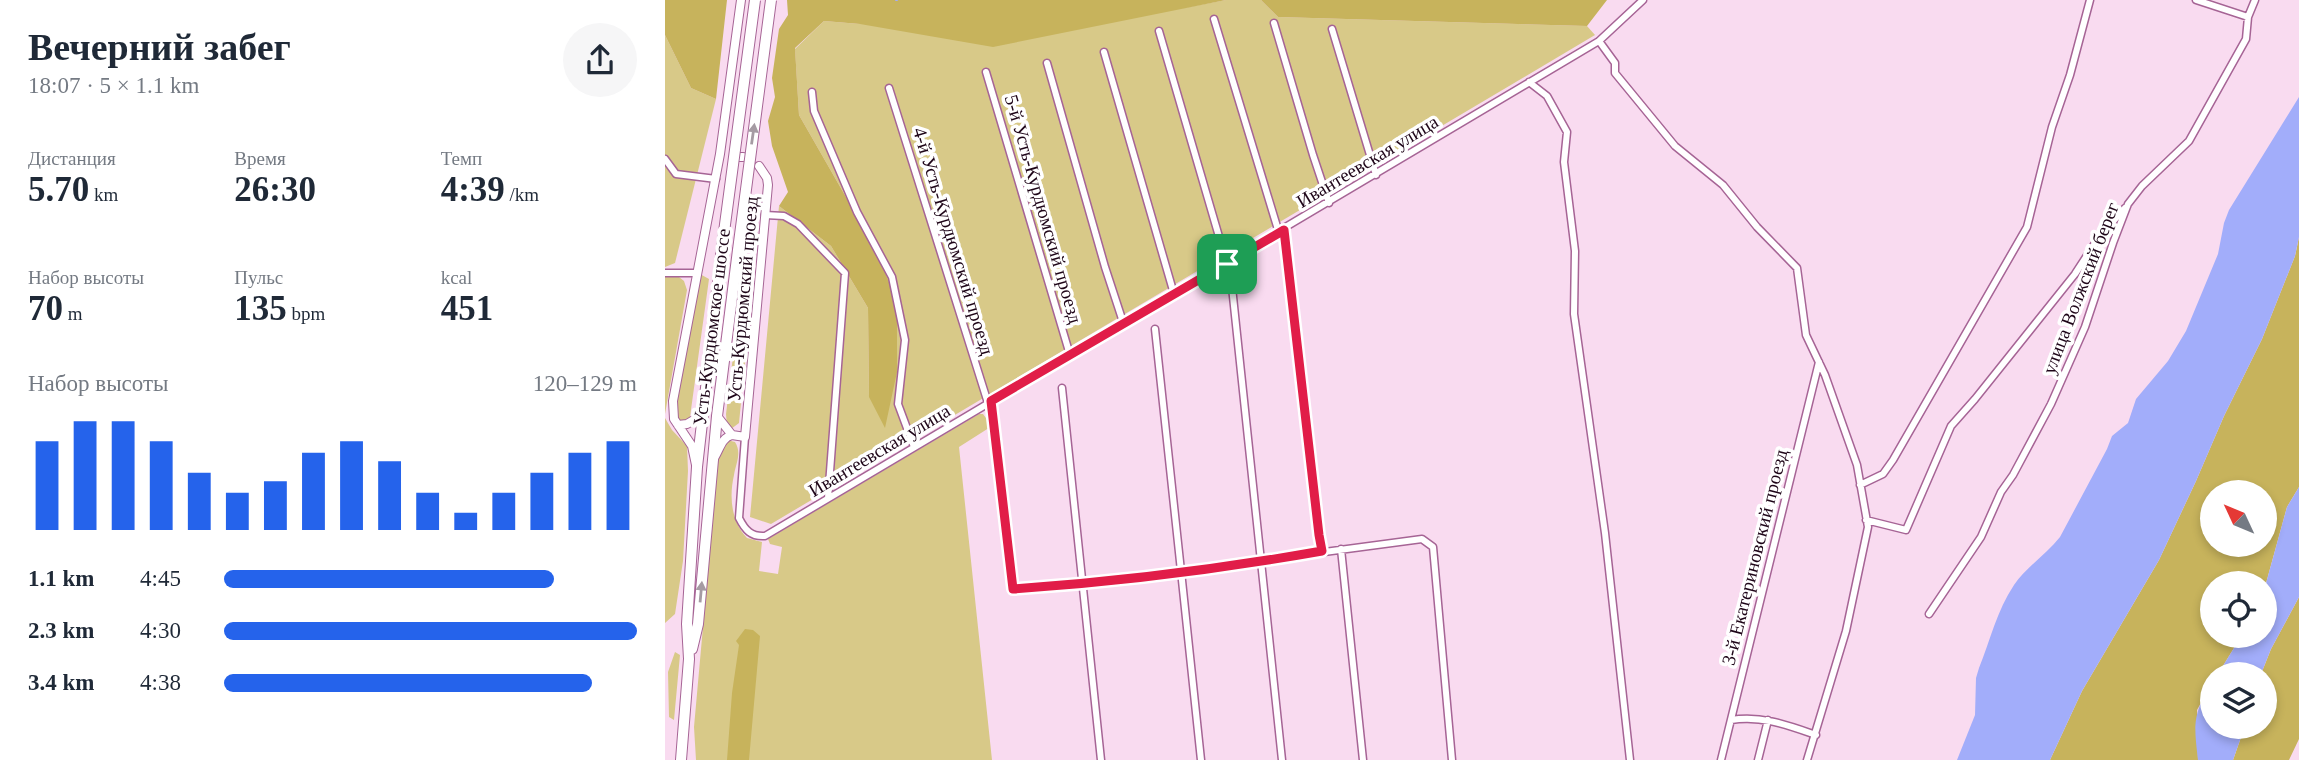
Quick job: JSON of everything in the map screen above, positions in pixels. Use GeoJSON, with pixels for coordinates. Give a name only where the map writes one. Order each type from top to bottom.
{"type":"FeatureCollection","features":[{"type":"Feature","properties":{"kind":"main road","name":"Усть-Курдюмское шоссе"},"geometry":{"type":"LineString","coordinates":[[681,760],[689,659],[687,624],[697,467],[722,247],[755,0]]}},
{"type":"Feature","properties":{"kind":"main road","name":"Усть-Курдюмское шоссе"},"geometry":{"type":"LineString","coordinates":[[689,659],[698,624],[717,416],[771,0]]}},
{"type":"Feature","properties":{"kind":"street"},"geometry":{"type":"LineString","coordinates":[[697,467],[692,446],[674,418],[673,401],[716,179],[724,154],[741,0]]}},
{"type":"Feature","properties":{"kind":"street","name":"Ивантеевская улица"},"geometry":{"type":"LineString","coordinates":[[745,437],[740,517],[744,527],[758,536],[772,533],[1599,41],[1643,0]]}},
{"type":"Feature","properties":{"kind":"street"},"geometry":{"type":"LineString","coordinates":[[1860,485],[1883,474],[1893,460],[2027,227],[2052,127],[2070,75],[2090,0]]}},
{"type":"Feature","properties":{"kind":"street"},"geometry":{"type":"LineString","coordinates":[[2196,0],[2248,17]]}},
{"type":"Feature","properties":{"kind":"street","name":"улица Волжский берег"},"geometry":{"type":"LineString","coordinates":[[1929,614],[1981,537],[2001,492],[2051,404],[2085,327],[2128,204],[2142,186],[2189,141],[2246,39],[2248,17],[2255,0]]}},
{"type":"Feature","properties":{"kind":"street"},"geometry":{"type":"LineString","coordinates":[[1214,19],[1282,231],[1322,551]]}},
{"type":"Feature","properties":{"kind":"street"},"geometry":{"type":"LineString","coordinates":[[1274,23],[1329,203]]}},
{"type":"Feature","properties":{"kind":"street"},"geometry":{"type":"LineString","coordinates":[[1332,29],[1376,174]]}},
{"type":"Feature","properties":{"kind":"street"},"geometry":{"type":"LineString","coordinates":[[1159,31],[1227,264]]}},
{"type":"Feature","properties":{"kind":"street"},"geometry":{"type":"LineString","coordinates":[[1599,41],[1615,63],[1615,74],[1675,146],[1723,185],[1757,227],[1797,268],[1806,335],[1819,362],[1857,465],[1868,527],[1846,631],[1807,760]]}},
{"type":"Feature","properties":{"kind":"street"},"geometry":{"type":"LineString","coordinates":[[1104,52],[1174,294]]}},
{"type":"Feature","properties":{"kind":"street"},"geometry":{"type":"LineString","coordinates":[[1047,64],[1124,325]]}},
{"type":"Feature","properties":{"kind":"street","name":"5-й Усть-Курдюмский проезд"},"geometry":{"type":"LineString","coordinates":[[986,72],[1070,355]]}},
{"type":"Feature","properties":{"kind":"street"},"geometry":{"type":"LineString","coordinates":[[1529,82],[1547,96],[1567,132],[1564,162],[1575,251],[1574,314],[1605,533],[1630,760]]}},
{"type":"Feature","properties":{"kind":"street","name":"4-й Усть-Курдюмский проезд"},"geometry":{"type":"LineString","coordinates":[[889,88],[989,402],[1013,589],[1083,584]]}},
{"type":"Feature","properties":{"kind":"street"},"geometry":{"type":"LineString","coordinates":[[812,92],[814,111],[857,212],[892,277],[905,340],[898,404],[914,447]]}},
{"type":"Feature","properties":{"kind":"street"},"geometry":{"type":"LineString","coordinates":[[665,159],[676,174],[716,179]]}},
{"type":"Feature","properties":{"kind":"street","name":"Усть-Курдюмский проезд"},"geometry":{"type":"LineString","coordinates":[[745,437],[768,185],[759,166]]}},
{"type":"Feature","properties":{"kind":"street"},"geometry":{"type":"LineString","coordinates":[[1866,520],[1906,530],[1951,426],[2075,274],[2099,237],[2128,204]]}},
{"type":"Feature","properties":{"kind":"street"},"geometry":{"type":"LineString","coordinates":[[765,215],[784,216],[798,224],[845,272],[828,498]]}},
{"type":"Feature","properties":{"kind":"street"},"geometry":{"type":"LineString","coordinates":[[665,273],[697,274]]}},
{"type":"Feature","properties":{"kind":"street"},"geometry":{"type":"LineString","coordinates":[[1232,287],[1282,760]]}},
{"type":"Feature","properties":{"kind":"street"},"geometry":{"type":"LineString","coordinates":[[1155,329],[1201,760]]}},
{"type":"Feature","properties":{"kind":"street","name":"3-й Екатериновский проезд"},"geometry":{"type":"LineString","coordinates":[[1721,760],[1819,362]]}},
{"type":"Feature","properties":{"kind":"street"},"geometry":{"type":"LineString","coordinates":[[1062,388],[1101,760]]}},
{"type":"Feature","properties":{"kind":"street"},"geometry":{"type":"LineString","coordinates":[[678,425],[687,424],[703,414]]}},
{"type":"Feature","properties":{"kind":"street"},"geometry":{"type":"LineString","coordinates":[[717,416],[732,435]]}},
{"type":"Feature","properties":{"kind":"street"},"geometry":{"type":"LineString","coordinates":[[714,458],[726,437],[745,437]]}},
{"type":"Feature","properties":{"kind":"street"},"geometry":{"type":"LineString","coordinates":[[1083,584],[1261,562],[1422,538],[1429,541],[1433,547],[1452,760]]}},
{"type":"Feature","properties":{"kind":"street"},"geometry":{"type":"LineString","coordinates":[[1341,549],[1363,760]]}},
{"type":"Feature","properties":{"kind":"street"},"geometry":{"type":"LineString","coordinates":[[1731,720],[1768,720],[1816,735]]}},
{"type":"Feature","properties":{"kind":"street"},"geometry":{"type":"LineString","coordinates":[[1758,760],[1768,720]]}},
{"type":"Feature","properties":{"kind":"shaded area"},"geometry":{"type":"Polygon","coordinates":[[[665,0],[727,0],[716,99],[691,88],[665,35],[665,0]]]}},
{"type":"Feature","properties":{"kind":"shaded area"},"geometry":{"type":"Polygon","coordinates":[[[787,0],[1226,0],[993,47],[860,24],[824,21],[795,48],[799,115],[874,246],[897,302],[897,372],[885,428],[869,397],[868,308],[831,246],[779,206],[788,192],[772,146],[768,121],[775,97],[772,78],[779,29],[788,15],[787,0]]]}},
{"type":"Feature","properties":{"kind":"shaded area"},"geometry":{"type":"Polygon","coordinates":[[[1226,0],[1261,0],[1278,17],[1587,26],[1595,35],[771,524],[750,517],[779,206],[831,246],[868,308],[869,397],[874,246],[799,115],[795,49],[824,21],[860,24],[1129,18],[1226,0]]]}},
{"type":"Feature","properties":{"kind":"shaded area"},"geometry":{"type":"Polygon","coordinates":[[[1261,0],[1607,0],[1587,26],[1278,17],[1261,0]]]}},
{"type":"Feature","properties":{"kind":"shaded area"},"geometry":{"type":"Polygon","coordinates":[[[665,35],[691,88],[716,99],[675,263],[665,267],[665,35]]]}},
{"type":"Feature","properties":{"kind":"shaded area"},"geometry":{"type":"Polygon","coordinates":[[[2299,237],[2299,487],[2287,507],[2277,543],[2277,480],[2200,480],[2200,557],[2273,557],[2269,571],[2200,571],[2200,648],[2234,648],[2225,662],[2200,662],[2198,760],[2050,760],[2082,691],[2159,560],[2262,339],[2295,256],[2299,237]]]}},
{"type":"Feature","properties":{"kind":"shaded area"},"geometry":{"type":"Polygon","coordinates":[[[700,274],[709,279],[690,417],[688,421],[681,421],[678,418],[677,402],[700,274]]]}},
{"type":"Feature","properties":{"kind":"shaded area"},"geometry":{"type":"Polygon","coordinates":[[[665,277],[679,277],[684,281],[687,290],[665,414],[665,277]]]}},
{"type":"Feature","properties":{"kind":"shaded area"},"geometry":{"type":"Polygon","coordinates":[[[742,282],[753,282],[739,423],[731,429],[727,426],[726,414],[742,282]]]}},
{"type":"Feature","properties":{"kind":"shaded area"},"geometry":{"type":"Polygon","coordinates":[[[983,414],[992,426],[959,447],[992,760],[696,760],[694,727],[718,460],[727,440],[735,442],[738,450],[732,492],[738,524],[747,538],[762,542],[759,571],[778,574],[782,547],[770,544],[768,539],[983,414]]]}},
{"type":"Feature","properties":{"kind":"shaded area"},"geometry":{"type":"Polygon","coordinates":[[[665,418],[687,446],[688,471],[683,561],[675,614],[665,623],[665,418]]]}},
{"type":"Feature","properties":{"kind":"shaded area"},"geometry":{"type":"Polygon","coordinates":[[[2299,597],[2299,739],[2289,760],[2233,760],[2240,739],[2277,739],[2277,662],[2266,662],[2272,648],[2277,648],[2277,638],[2299,597]]]}},
{"type":"Feature","properties":{"kind":"shaded area"},"geometry":{"type":"Polygon","coordinates":[[[745,629],[753,630],[760,636],[749,760],[727,760],[739,645],[736,641],[745,629]]]}},
{"type":"Feature","properties":{"kind":"shaded area"},"geometry":{"type":"Polygon","coordinates":[[[675,652],[680,655],[674,720],[669,717],[668,672],[675,652]]]}},
{"type":"Feature","properties":{"kind":"water"},"geometry":{"type":"Polygon","coordinates":[[[2299,97],[2299,237],[2295,256],[2262,339],[2159,560],[2082,691],[2050,760],[1957,760],[1975,715],[1976,678],[1979,668],[2008,595],[2024,572],[2060,537],[2112,436],[2128,423],[2136,399],[2168,361],[2186,331],[2218,254],[2229,210],[2299,97]]]}},
{"type":"Feature","properties":{"kind":"water"},"geometry":{"type":"Polygon","coordinates":[[[2299,487],[2299,597],[2277,638],[2277,571],[2269,571],[2273,557],[2277,557],[2277,543],[2287,507],[2299,487]]]}},
{"type":"Feature","properties":{"kind":"water"},"geometry":{"type":"Polygon","coordinates":[[[2234,648],[2272,648],[2266,662],[2225,662],[2234,648]]]}},
{"type":"Feature","properties":{"kind":"water"},"geometry":{"type":"Polygon","coordinates":[[[2200,707],[2200,739],[2240,739],[2233,760],[2198,760],[2200,707]]]}},
{"type":"Feature","properties":{"kind":"route"},"geometry":{"type":"LineString","coordinates":[[1284,230],[1322,551],[1261,562],[1083,584],[1013,589],[991,401],[1227,264],[1284,230]]}}]}
